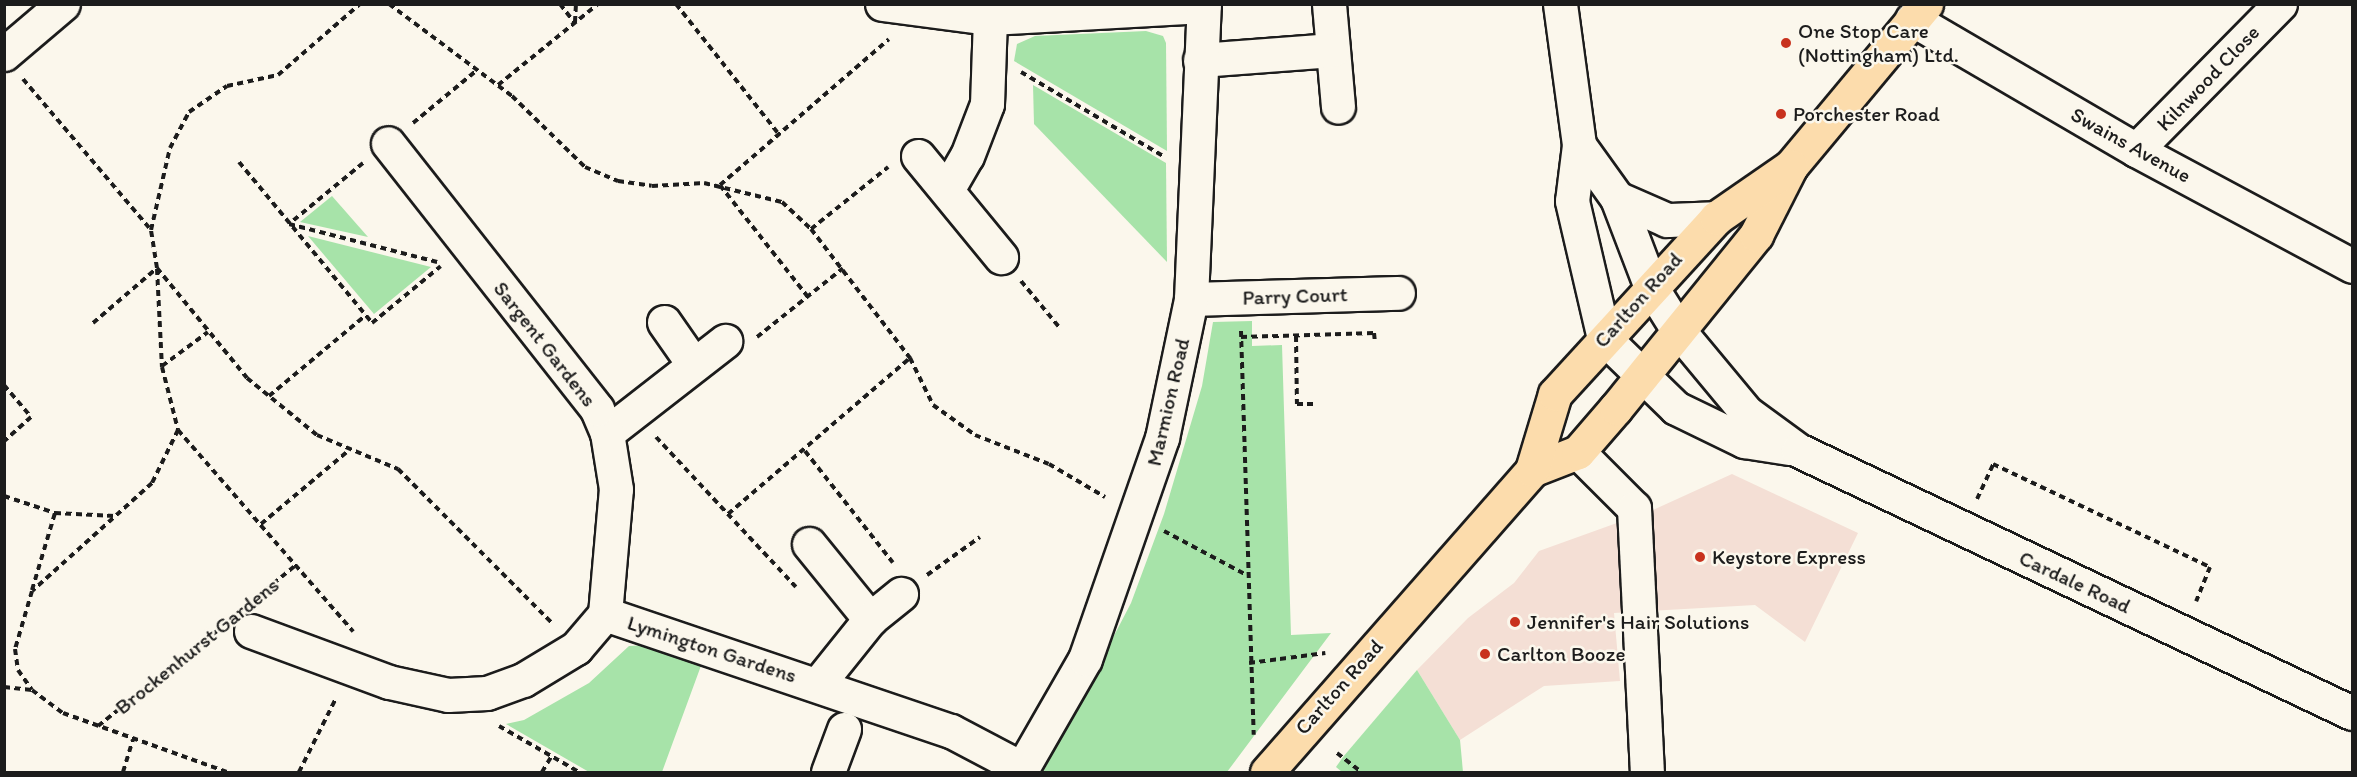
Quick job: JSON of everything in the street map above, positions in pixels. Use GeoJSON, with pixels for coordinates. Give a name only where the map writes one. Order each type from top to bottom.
{"type":"FeatureCollection","features":[{"type":"Feature","properties":{"kind":"main road","name":"Carlton Road"},"geometry":{"type":"LineString","coordinates":[[1261,758],[1532,470],[1578,452],[1756,235],[1791,166],[1919,12]]}},
{"type":"Feature","properties":{"kind":"main road","name":"Carlton Road"},"geometry":{"type":"LineString","coordinates":[[1532,470],[1555,394],[1716,218],[1791,166]]}},
{"type":"Feature","properties":{"kind":"street"},"geometry":{"type":"LineString","coordinates":[[11,64],[63,4]]}},
{"type":"Feature","properties":{"kind":"street"},"geometry":{"type":"LineString","coordinates":[[882,4],[922,12],[990,18],[1204,5]]}},
{"type":"Feature","properties":{"kind":"street"},"geometry":{"type":"LineString","coordinates":[[1329,4],[1338,107]]}},
{"type":"Feature","properties":{"kind":"street"},"geometry":{"type":"LineString","coordinates":[[1560,4],[1579,145],[1572,201],[1604,338],[1640,378]]}},
{"type":"Feature","properties":{"kind":"street","name":"Kilnwood Close"},"geometry":{"type":"LineString","coordinates":[[2136,150],[2280,4]]}},
{"type":"Feature","properties":{"kind":"street","name":"Marmion Road"},"geometry":{"type":"LineString","coordinates":[[1022,771],[1085,659],[1138,517],[1162,438],[1191,299],[1199,177],[1200,60],[1204,5]]}},
{"type":"Feature","properties":{"kind":"street","name":"Swains Avenue"},"geometry":{"type":"LineString","coordinates":[[1919,12],[2136,150],[2352,266]]}},
{"type":"Feature","properties":{"kind":"street"},"geometry":{"type":"LineString","coordinates":[[946,190],[967,156],[987,104],[991,55],[990,18]]}},
{"type":"Feature","properties":{"kind":"street"},"geometry":{"type":"LineString","coordinates":[[1200,60],[1333,50]]}},
{"type":"Feature","properties":{"kind":"street","name":"Sargent Gardens"},"geometry":{"type":"LineString","coordinates":[[388,143],[597,409],[608,433],[616,489],[605,614]]}},
{"type":"Feature","properties":{"kind":"street"},"geometry":{"type":"LineString","coordinates":[[1579,145],[1617,198],[1651,287],[1678,330]]}},
{"type":"Feature","properties":{"kind":"street"},"geometry":{"type":"LineString","coordinates":[[918,156],[1001,256]]}},
{"type":"Feature","properties":{"kind":"street"},"geometry":{"type":"LineString","coordinates":[[1617,198],[1667,220],[1716,218]]}},
{"type":"Feature","properties":{"kind":"street","name":"Parry Court"},"geometry":{"type":"LineString","coordinates":[[1191,299],[1398,293]]}},
{"type":"Feature","properties":{"kind":"street"},"geometry":{"type":"LineString","coordinates":[[664,322],[694,365]]}},
{"type":"Feature","properties":{"kind":"street","name":"Cardale Road"},"geometry":{"type":"LineString","coordinates":[[1678,330],[1746,412],[1798,450],[2352,713]]}},
{"type":"Feature","properties":{"kind":"street"},"geometry":{"type":"LineString","coordinates":[[608,433],[725,341]]}},
{"type":"Feature","properties":{"kind":"street","name":"Cardale Road"},"geometry":{"type":"LineString","coordinates":[[1640,378],[1676,408],[1744,441],[1798,450]]}},
{"type":"Feature","properties":{"kind":"street"},"geometry":{"type":"LineString","coordinates":[[1578,452],[1634,508],[1647,772]]}},
{"type":"Feature","properties":{"kind":"street"},"geometry":{"type":"LineString","coordinates":[[809,544],[870,619]]}},
{"type":"Feature","properties":{"kind":"street","name":"Lymington Gardens"},"geometry":{"type":"LineString","coordinates":[[818,684],[870,619],[912,586]]}},
{"type":"Feature","properties":{"kind":"street","name":"Brockenhurst Gardens"},"geometry":{"type":"LineString","coordinates":[[244,618],[351,668],[388,682],[467,694],[523,680],[576,648],[605,614]]}},
{"type":"Feature","properties":{"kind":"street","name":"Lymington Gardens"},"geometry":{"type":"LineString","coordinates":[[605,614],[818,684],[951,731],[1022,771]]}},
{"type":"Feature","properties":{"kind":"street"},"geometry":{"type":"LineString","coordinates":[[828,772],[844,729]]}},
{"type":"Feature","properties":{"kind":"path"},"geometry":{"type":"LineString","coordinates":[[151,230],[170,148],[189,112],[227,86],[278,75],[360,4]]}},
{"type":"Feature","properties":{"kind":"path"},"geometry":{"type":"LineString","coordinates":[[389,4],[498,85],[585,167],[652,186],[720,186],[782,202],[811,229],[910,358],[933,405],[975,435],[1049,464],[1138,517],[1245,574]]}},
{"type":"Feature","properties":{"kind":"path"},"geometry":{"type":"LineString","coordinates":[[560,4],[575,23]]}},
{"type":"Feature","properties":{"kind":"path"},"geometry":{"type":"LineString","coordinates":[[575,23],[576,4]]}},
{"type":"Feature","properties":{"kind":"path"},"geometry":{"type":"LineString","coordinates":[[498,85],[597,4]]}},
{"type":"Feature","properties":{"kind":"path"},"geometry":{"type":"LineString","coordinates":[[676,4],[778,133]]}},
{"type":"Feature","properties":{"kind":"path"},"geometry":{"type":"LineString","coordinates":[[720,186],[778,133],[922,12]]}},
{"type":"Feature","properties":{"kind":"path"},"geometry":{"type":"LineString","coordinates":[[991,55],[1199,177]]}},
{"type":"Feature","properties":{"kind":"path"},"geometry":{"type":"LineString","coordinates":[[11,64],[151,230]]}},
{"type":"Feature","properties":{"kind":"path"},"geometry":{"type":"LineString","coordinates":[[289,224],[477,70]]}},
{"type":"Feature","properties":{"kind":"path"},"geometry":{"type":"LineString","coordinates":[[811,229],[892,164],[918,156]]}},
{"type":"Feature","properties":{"kind":"path"},"geometry":{"type":"LineString","coordinates":[[239,162],[289,224],[372,323],[444,263],[289,224]]}},
{"type":"Feature","properties":{"kind":"path"},"geometry":{"type":"LineString","coordinates":[[720,186],[808,297]]}},
{"type":"Feature","properties":{"kind":"path","name":"Brockenhurst Gardens"},"geometry":{"type":"LineString","coordinates":[[151,230],[157,268],[162,367],[178,430],[296,565],[388,682]]}},
{"type":"Feature","properties":{"kind":"path"},"geometry":{"type":"LineString","coordinates":[[1001,256],[1059,327]]}},
{"type":"Feature","properties":{"kind":"path"},"geometry":{"type":"LineString","coordinates":[[93,323],[157,268],[208,332],[269,396],[317,435],[348,451],[398,469],[576,648]]}},
{"type":"Feature","properties":{"kind":"path"},"geometry":{"type":"LineString","coordinates":[[725,341],[757,337],[843,268]]}},
{"type":"Feature","properties":{"kind":"path"},"geometry":{"type":"LineString","coordinates":[[1241,298],[1245,574],[1249,663],[1261,758]]}},
{"type":"Feature","properties":{"kind":"path"},"geometry":{"type":"LineString","coordinates":[[269,396],[366,315]]}},
{"type":"Feature","properties":{"kind":"path"},"geometry":{"type":"LineString","coordinates":[[162,367],[208,332]]}},
{"type":"Feature","properties":{"kind":"path"},"geometry":{"type":"LineString","coordinates":[[1242,337],[1374,333],[1375,343]]}},
{"type":"Feature","properties":{"kind":"path"},"geometry":{"type":"LineString","coordinates":[[1296,336],[1297,404],[1313,404]]}},
{"type":"Feature","properties":{"kind":"path"},"geometry":{"type":"LineString","coordinates":[[728,514],[805,451],[910,358]]}},
{"type":"Feature","properties":{"kind":"path"},"geometry":{"type":"LineString","coordinates":[[4,385],[31,417],[4,441]]}},
{"type":"Feature","properties":{"kind":"path"},"geometry":{"type":"LineString","coordinates":[[635,412],[802,594]]}},
{"type":"Feature","properties":{"kind":"path"},"geometry":{"type":"LineString","coordinates":[[32,591],[152,483],[178,430]]}},
{"type":"Feature","properties":{"kind":"path"},"geometry":{"type":"LineString","coordinates":[[261,524],[348,451]]}},
{"type":"Feature","properties":{"kind":"path"},"geometry":{"type":"LineString","coordinates":[[805,451],[890,559]]}},
{"type":"Feature","properties":{"kind":"path"},"geometry":{"type":"LineString","coordinates":[[1984,482],[1993,464],[2210,567],[2204,584]]}},
{"type":"Feature","properties":{"kind":"path"},"geometry":{"type":"LineString","coordinates":[[4,496],[55,513],[115,516]]}},
{"type":"Feature","properties":{"kind":"path","name":"Brockenhurst Gardens"},"geometry":{"type":"LineString","coordinates":[[55,513],[15,648],[18,670],[32,690],[63,713],[227,772]]}},
{"type":"Feature","properties":{"kind":"path"},"geometry":{"type":"LineString","coordinates":[[912,586],[980,537]]}},
{"type":"Feature","properties":{"kind":"path","name":"Brockenhurst Gardens"},"geometry":{"type":"LineString","coordinates":[[98,726],[244,618],[296,565]]}},
{"type":"Feature","properties":{"kind":"path"},"geometry":{"type":"LineString","coordinates":[[1249,663],[1325,653]]}},
{"type":"Feature","properties":{"kind":"path"},"geometry":{"type":"LineString","coordinates":[[299,772],[351,668]]}},
{"type":"Feature","properties":{"kind":"path"},"geometry":{"type":"LineString","coordinates":[[4,687],[32,690]]}},
{"type":"Feature","properties":{"kind":"path"},"geometry":{"type":"LineString","coordinates":[[467,694],[490,720],[579,772]]}},
{"type":"Feature","properties":{"kind":"path"},"geometry":{"type":"LineString","coordinates":[[123,772],[134,740]]}},
{"type":"Feature","properties":{"kind":"path"},"geometry":{"type":"LineString","coordinates":[[1337,753],[1361,772]]}},
{"type":"Feature","properties":{"kind":"path"},"geometry":{"type":"LineString","coordinates":[[542,772],[551,757]]}},
{"type":"Feature","properties":{"kind":"shaded area"},"geometry":{"type":"Polygon","coordinates":[[[1732,474],[1858,533],[1805,642],[1755,605],[1614,613],[1620,681],[1544,686],[1460,740],[1417,670],[1468,618],[1514,583],[1539,551],[1653,510],[1732,474]]]}},
{"type":"Feature","properties":{"kind":"green space"},"geometry":{"type":"Polygon","coordinates":[[[1146,31],[1163,36],[1166,43],[1167,151],[1014,61],[1017,44],[1035,36],[1146,31]]]}},
{"type":"Feature","properties":{"kind":"green space"},"geometry":{"type":"Polygon","coordinates":[[[1033,85],[1166,163],[1167,262],[1034,124],[1033,85]]]}},
{"type":"Feature","properties":{"kind":"green space"},"geometry":{"type":"Polygon","coordinates":[[[332,196],[368,237],[300,222],[332,196]]]}},
{"type":"Feature","properties":{"kind":"green space"},"geometry":{"type":"Polygon","coordinates":[[[308,236],[431,267],[374,314],[308,236]]]}},
{"type":"Feature","properties":{"kind":"green space"},"geometry":{"type":"Polygon","coordinates":[[[1252,321],[1252,346],[1282,345],[1291,635],[1331,633],[1227,772],[1043,772],[1131,603],[1164,514],[1202,386],[1213,322],[1252,321]]]}},
{"type":"Feature","properties":{"kind":"green space"},"geometry":{"type":"Polygon","coordinates":[[[649,645],[702,663],[662,772],[589,772],[506,724],[524,720],[589,683],[629,646],[649,645]]]}},
{"type":"Feature","properties":{"kind":"green space"},"geometry":{"type":"Polygon","coordinates":[[[1417,670],[1460,740],[1463,772],[1342,772],[1336,767],[1343,757],[1417,670]]]}},
{"type":"Feature","properties":{"kind":"place","name":"One Stop Care (Nottingham) Ltd."},"geometry":{"type":"Point","coordinates":[1786,43]}},
{"type":"Feature","properties":{"kind":"place","name":"Porchester Road"},"geometry":{"type":"Point","coordinates":[1781,114]}},
{"type":"Feature","properties":{"kind":"place","name":"Keystore Express"},"geometry":{"type":"Point","coordinates":[1700,557]}},
{"type":"Feature","properties":{"kind":"place","name":"Jennifer's Hair Solutions"},"geometry":{"type":"Point","coordinates":[1515,622]}},
{"type":"Feature","properties":{"kind":"place","name":"Carlton Booze"},"geometry":{"type":"Point","coordinates":[1485,654]}}]}
